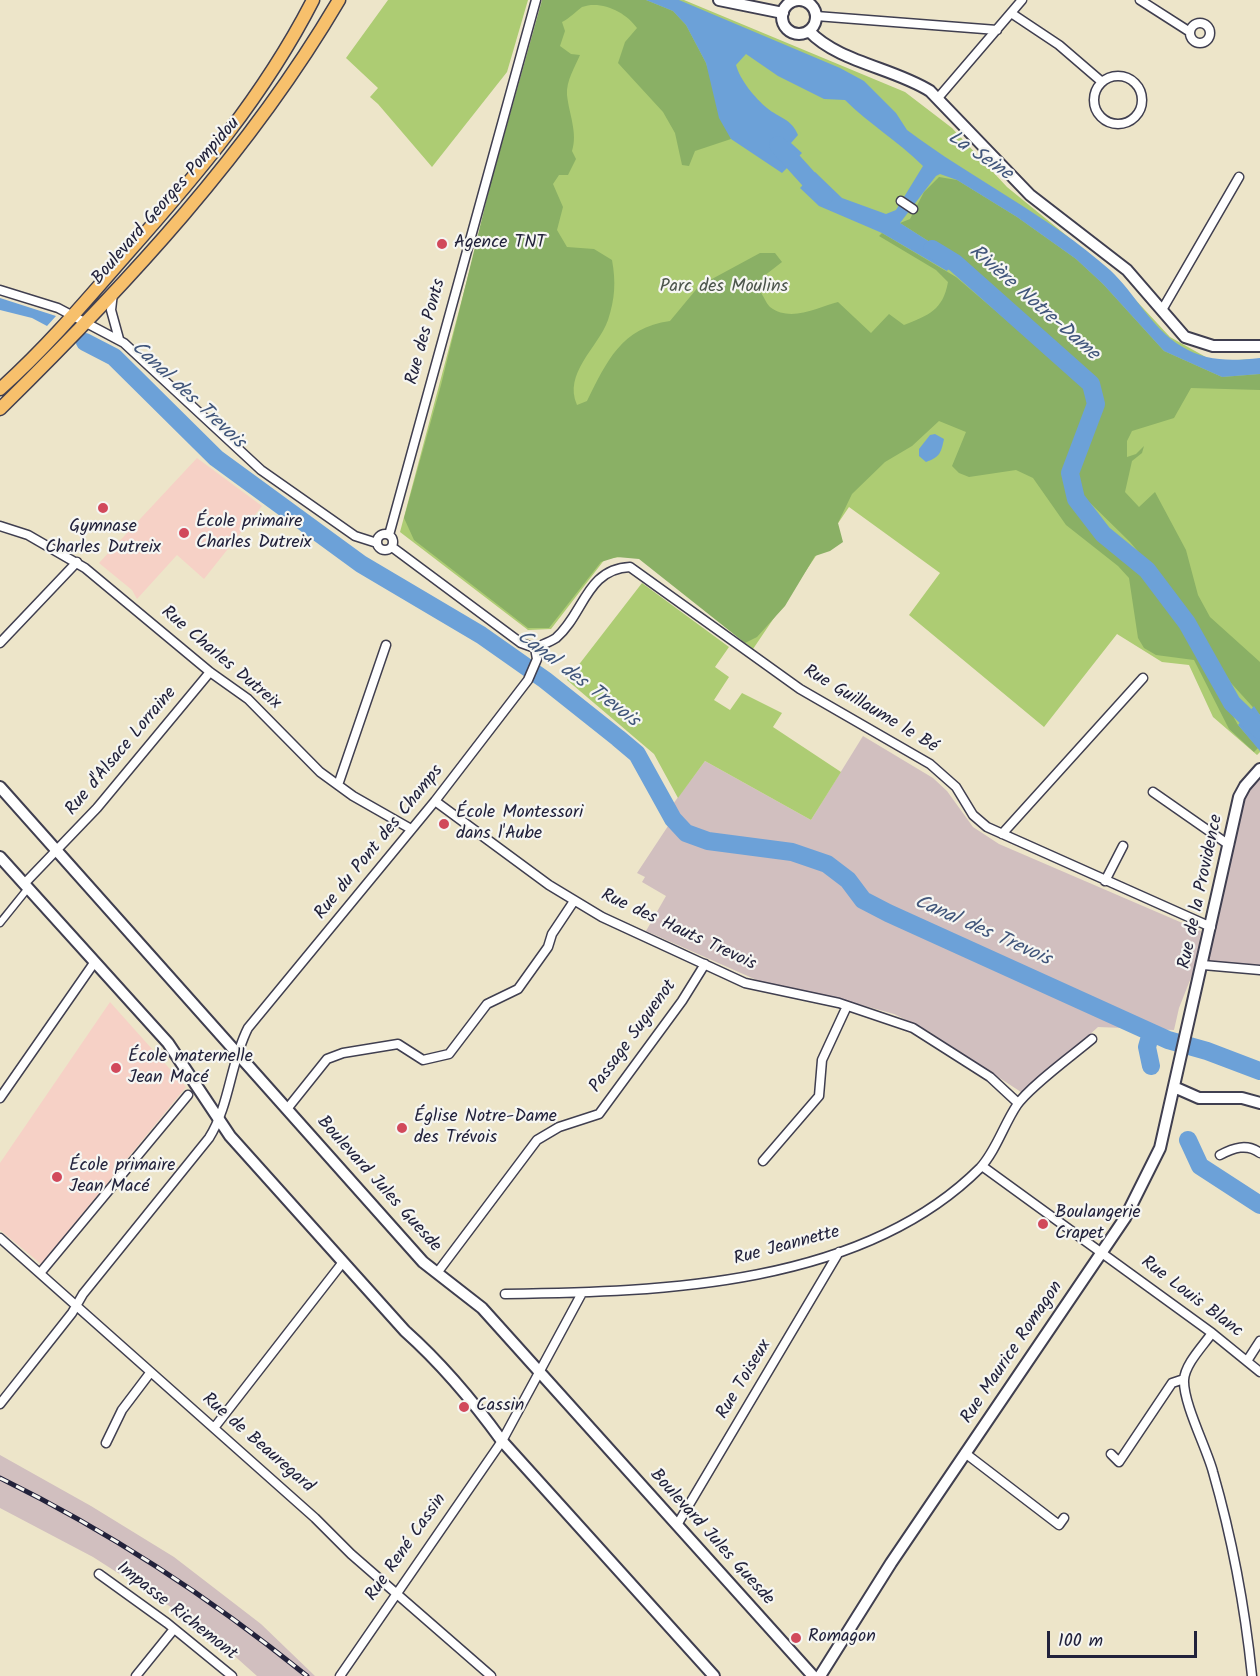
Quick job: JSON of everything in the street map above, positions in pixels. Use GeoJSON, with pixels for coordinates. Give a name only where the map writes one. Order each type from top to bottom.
{"type":"FeatureCollection","features":[{"type":"Feature","properties":{"kind":"main road","name":"Boulevard Georges Pompidou"},"geometry":{"type":"LineString","coordinates":[[0,389],[72,315],[186,189],[254,100],[295,36],[313,0]]}},
{"type":"Feature","properties":{"kind":"main road","name":"Boulevard Georges Pompidou"},"geometry":{"type":"LineString","coordinates":[[0,409],[86,322],[242,145],[284,87],[339,0]]}},
{"type":"Feature","properties":{"kind":"street","name":"Rue des Ponts"},"geometry":{"type":"LineString","coordinates":[[389,535],[536,0]]}},
{"type":"Feature","properties":{"kind":"street"},"geometry":{"type":"LineString","coordinates":[[719,0],[783,13]]}},
{"type":"Feature","properties":{"kind":"street"},"geometry":{"type":"LineString","coordinates":[[938,98],[1022,0]]}},
{"type":"Feature","properties":{"kind":"street"},"geometry":{"type":"LineString","coordinates":[[1140,0],[1190,32]]}},
{"type":"Feature","properties":{"kind":"street"},"geometry":{"type":"LineString","coordinates":[[809,31],[816,16],[813,8],[807,1],[792,2],[783,13],[783,21],[793,33],[809,31],[826,46],[913,80],[938,98],[1030,195],[1117,260],[1185,337],[1198,343],[1229,347],[1260,346]]}},
{"type":"Feature","properties":{"kind":"street"},"geometry":{"type":"LineString","coordinates":[[1011,13],[1059,45],[1102,82]]}},
{"type":"Feature","properties":{"kind":"street"},"geometry":{"type":"LineString","coordinates":[[816,16],[997,30]]}},
{"type":"Feature","properties":{"kind":"street"},"geometry":{"type":"LineString","coordinates":[[1116,76],[1130,79],[1136,84],[1140,91],[1141,106],[1133,119],[1118,124],[1110,123],[1097,112],[1094,96],[1102,82],[1116,76]]}},
{"type":"Feature","properties":{"kind":"street"},"geometry":{"type":"LineString","coordinates":[[1162,310],[1239,177]]}},
{"type":"Feature","properties":{"kind":"street"},"geometry":{"type":"LineString","coordinates":[[901,201],[913,209]]}},
{"type":"Feature","properties":{"kind":"street"},"geometry":{"type":"LineString","coordinates":[[0,290],[49,305],[119,339],[261,470],[355,536],[377,543],[384,550],[392,547]]}},
{"type":"Feature","properties":{"kind":"street"},"geometry":{"type":"LineString","coordinates":[[113,292],[111,310],[119,339]]}},
{"type":"Feature","properties":{"kind":"street","name":"Rue Charles Dutreix"},"geometry":{"type":"LineString","coordinates":[[0,526],[28,535],[77,562],[210,672],[248,699],[296,749],[339,785],[411,829]]}},
{"type":"Feature","properties":{"kind":"street"},"geometry":{"type":"LineString","coordinates":[[377,543],[381,535],[389,535],[393,542],[392,547]]}},
{"type":"Feature","properties":{"kind":"street"},"geometry":{"type":"LineString","coordinates":[[392,547],[521,643],[535,648]]}},
{"type":"Feature","properties":{"kind":"street"},"geometry":{"type":"LineString","coordinates":[[0,643],[77,562]]}},
{"type":"Feature","properties":{"kind":"street","name":"Rue Guillaume le Bé"},"geometry":{"type":"LineString","coordinates":[[535,648],[556,637],[603,574],[617,567],[630,567],[800,689],[930,765],[956,788],[973,815],[1002,834],[1211,927]]}},
{"type":"Feature","properties":{"kind":"street"},"geometry":{"type":"LineString","coordinates":[[339,785],[386,645]]}},
{"type":"Feature","properties":{"kind":"street","name":"Rue du Pont des Champs"},"geometry":{"type":"LineString","coordinates":[[220,1122],[237,1053],[248,1028],[435,801],[528,680],[537,658],[535,648]]}},
{"type":"Feature","properties":{"kind":"street","name":"Rue d'Alsace Lorraine"},"geometry":{"type":"LineString","coordinates":[[27,887],[210,672]]}},
{"type":"Feature","properties":{"kind":"street"},"geometry":{"type":"LineString","coordinates":[[1002,834],[1143,678]]}},
{"type":"Feature","properties":{"kind":"street","name":"Rue de la Providence"},"geometry":{"type":"LineString","coordinates":[[1187,1029],[1239,797],[1245,786],[1260,769]]}},
{"type":"Feature","properties":{"kind":"street","name":"Boulevard Jules Guesde"},"geometry":{"type":"LineString","coordinates":[[0,787],[423,1262],[477,1302],[813,1676]]}},
{"type":"Feature","properties":{"kind":"street"},"geometry":{"type":"LineString","coordinates":[[1153,792],[1229,845]]}},
{"type":"Feature","properties":{"kind":"street","name":"Rue des Hauts Trevois"},"geometry":{"type":"LineString","coordinates":[[435,801],[574,901],[602,917],[745,983],[847,1006],[913,1028],[990,1077],[1018,1103]]}},
{"type":"Feature","properties":{"kind":"street"},"geometry":{"type":"LineString","coordinates":[[1105,881],[1123,846]]}},
{"type":"Feature","properties":{"kind":"street"},"geometry":{"type":"LineString","coordinates":[[0,857],[168,1043],[214,1109],[220,1122],[405,1331],[472,1400],[502,1441],[714,1676]]}},
{"type":"Feature","properties":{"kind":"street"},"geometry":{"type":"LineString","coordinates":[[0,923],[27,887]]}},
{"type":"Feature","properties":{"kind":"street"},"geometry":{"type":"LineString","coordinates":[[287,1109],[327,1059],[343,1053],[398,1044],[423,1060],[449,1054],[487,1004],[518,989],[548,947],[552,934],[574,901]]}},
{"type":"Feature","properties":{"kind":"street"},"geometry":{"type":"LineString","coordinates":[[0,1098],[94,963]]}},
{"type":"Feature","properties":{"kind":"street","name":"Passage Suguenot"},"geometry":{"type":"LineString","coordinates":[[437,1273],[537,1140],[559,1127],[599,1114],[682,1001],[705,964]]}},
{"type":"Feature","properties":{"kind":"street"},"geometry":{"type":"LineString","coordinates":[[1203,965],[1260,970]]}},
{"type":"Feature","properties":{"kind":"street"},"geometry":{"type":"LineString","coordinates":[[763,1161],[819,1096],[822,1060],[847,1006]]}},
{"type":"Feature","properties":{"kind":"street","name":"Rue Maurice Romagon"},"geometry":{"type":"LineString","coordinates":[[820,1676],[891,1563],[1125,1218],[1161,1148],[1187,1029]]}},
{"type":"Feature","properties":{"kind":"street","name":"Rue Jeannette"},"geometry":{"type":"LineString","coordinates":[[505,1294],[582,1293],[706,1284],[839,1252],[901,1227],[947,1197],[982,1166],[1018,1103],[1092,1039]]}},
{"type":"Feature","properties":{"kind":"street"},"geometry":{"type":"LineString","coordinates":[[1174,1087],[1199,1098],[1242,1098],[1260,1103]]}},
{"type":"Feature","properties":{"kind":"street"},"geometry":{"type":"LineString","coordinates":[[41,1272],[188,1095]]}},
{"type":"Feature","properties":{"kind":"street"},"geometry":{"type":"LineString","coordinates":[[0,1404],[220,1122]]}},
{"type":"Feature","properties":{"kind":"street"},"geometry":{"type":"LineString","coordinates":[[1220,1155],[1231,1149],[1243,1147],[1260,1153]]}},
{"type":"Feature","properties":{"kind":"street","name":"Rue Louis Blanc"},"geometry":{"type":"LineString","coordinates":[[982,1166],[1212,1333],[1260,1372]]}},
{"type":"Feature","properties":{"kind":"street","name":"Rue de Beauregard"},"geometry":{"type":"LineString","coordinates":[[0,1239],[41,1272],[150,1373],[315,1518],[351,1554],[491,1676]]}},
{"type":"Feature","properties":{"kind":"street","name":"Rue Toiseux"},"geometry":{"type":"LineString","coordinates":[[677,1525],[839,1252]]}},
{"type":"Feature","properties":{"kind":"street"},"geometry":{"type":"LineString","coordinates":[[214,1428],[343,1262]]}},
{"type":"Feature","properties":{"kind":"street","name":"Rue René Cassin"},"geometry":{"type":"LineString","coordinates":[[340,1676],[396,1591],[502,1441],[582,1293]]}},
{"type":"Feature","properties":{"kind":"street"},"geometry":{"type":"LineString","coordinates":[[1212,1333],[1189,1366],[1184,1379],[1186,1393],[1213,1472],[1228,1530],[1247,1630],[1252,1676]]}},
{"type":"Feature","properties":{"kind":"street"},"geometry":{"type":"LineString","coordinates":[[1247,1361],[1260,1341]]}},
{"type":"Feature","properties":{"kind":"street"},"geometry":{"type":"LineString","coordinates":[[106,1443],[122,1410],[150,1373]]}},
{"type":"Feature","properties":{"kind":"street"},"geometry":{"type":"LineString","coordinates":[[1112,1455],[1119,1462],[1172,1383],[1184,1379]]}},
{"type":"Feature","properties":{"kind":"street"},"geometry":{"type":"LineString","coordinates":[[965,1453],[1059,1525],[1064,1518]]}},
{"type":"Feature","properties":{"kind":"street","name":"Impasse Richemont"},"geometry":{"type":"LineString","coordinates":[[99,1574],[174,1629],[232,1676]]}},
{"type":"Feature","properties":{"kind":"street"},"geometry":{"type":"LineString","coordinates":[[136,1676],[174,1629]]}},
{"type":"Feature","properties":{"kind":"shaded area","name":"École primaire Charles Dutreix"},"geometry":{"type":"Polygon","coordinates":[[[197,458],[262,506],[204,579],[177,555],[137,599],[132,590],[99,563],[197,458]]]}},
{"type":"Feature","properties":{"kind":"shaded area"},"geometry":{"type":"Polygon","coordinates":[[[863,736],[933,778],[947,791],[973,827],[999,844],[1201,931],[1196,965],[1179,1008],[1174,1030],[1098,1027],[1024,1094],[928,1031],[894,1014],[829,996],[768,985],[646,931],[666,896],[642,882],[645,877],[637,873],[668,826],[673,804],[705,761],[811,820],[863,736]]]}},
{"type":"Feature","properties":{"kind":"shaded area"},"geometry":{"type":"Polygon","coordinates":[[[1260,768],[1260,972],[1201,969],[1241,789],[1260,768]]]}},
{"type":"Feature","properties":{"kind":"shaded area"},"geometry":{"type":"Polygon","coordinates":[[[110,1002],[186,1087],[41,1264],[0,1230],[0,1163],[110,1002]]]}},
{"type":"Feature","properties":{"kind":"shaded area"},"geometry":{"type":"Polygon","coordinates":[[[0,1455],[91,1506],[174,1557],[261,1624],[315,1676],[257,1676],[202,1627],[93,1557],[0,1508],[0,1455]]]}},
{"type":"Feature","properties":{"kind":"green space"},"geometry":{"type":"Polygon","coordinates":[[[388,0],[528,0],[507,72],[432,167],[370,97],[378,88],[346,58],[388,0]]]}},
{"type":"Feature","properties":{"kind":"green space"},"geometry":{"type":"Polygon","coordinates":[[[542,0],[646,0],[673,11],[686,25],[706,63],[731,139],[695,151],[689,166],[682,165],[675,133],[663,112],[618,63],[625,42],[637,28],[632,22],[620,12],[605,6],[589,5],[582,7],[562,22],[565,31],[560,46],[571,54],[580,55],[571,74],[567,90],[574,130],[572,151],[576,159],[568,175],[559,175],[553,184],[563,207],[557,230],[567,247],[594,249],[612,260],[614,276],[613,298],[608,320],[578,371],[574,393],[577,405],[587,401],[609,360],[627,339],[653,325],[670,321],[699,286],[760,253],[775,253],[782,262],[764,276],[760,291],[770,307],[778,312],[795,314],[838,302],[871,333],[889,314],[904,325],[921,318],[943,299],[948,282],[936,270],[879,236],[882,233],[956,277],[1088,390],[1093,407],[1088,426],[1069,468],[1067,489],[1074,509],[1136,567],[1175,611],[1238,725],[1258,748],[1254,752],[1229,729],[1194,660],[1156,655],[1144,648],[1138,638],[1129,578],[1118,566],[1066,525],[1033,478],[1016,470],[969,477],[959,473],[952,466],[966,432],[939,421],[912,446],[885,462],[852,494],[838,523],[843,542],[830,551],[815,556],[785,606],[757,637],[745,643],[639,559],[617,557],[601,562],[549,628],[528,628],[414,540],[404,518],[441,385],[490,186],[542,0]]]}},
{"type":"Feature","properties":{"kind":"green space","name":"Parc des Moulins"},"geometry":{"type":"Polygon","coordinates":[[[549,0],[684,0],[905,92],[952,128],[1007,187],[1105,267],[1170,337],[1213,361],[1260,359],[1260,752],[1257,755],[1213,717],[1189,665],[1162,662],[1117,634],[1044,727],[909,615],[940,573],[849,507],[753,649],[636,555],[605,559],[551,629],[528,630],[400,532],[474,254],[549,0]]]}},
{"type":"Feature","properties":{"kind":"green space"},"geometry":{"type":"Polygon","coordinates":[[[939,177],[957,180],[1017,217],[1076,259],[1103,284],[1164,351],[1222,377],[1260,374],[1260,390],[1191,388],[1174,418],[1132,431],[1127,441],[1127,457],[1136,454],[1144,446],[1142,453],[1132,461],[1125,492],[1139,507],[1155,492],[1186,550],[1198,595],[1210,617],[1260,662],[1260,715],[1231,683],[1170,589],[1130,542],[1079,492],[1076,467],[1094,426],[1099,405],[1098,388],[1079,366],[955,258],[900,223],[910,219],[924,192],[939,177]]]}},
{"type":"Feature","properties":{"kind":"green space"},"geometry":{"type":"Polygon","coordinates":[[[642,583],[729,647],[715,667],[729,677],[714,700],[730,710],[742,693],[782,713],[773,727],[841,772],[811,820],[705,761],[678,798],[654,754],[567,680],[642,583]]]}},
{"type":"Feature","properties":{"kind":"water"},"geometry":{"type":"Polygon","coordinates":[[[646,0],[679,0],[840,68],[864,81],[896,113],[907,130],[957,165],[1036,214],[1110,270],[1170,339],[1191,351],[1210,358],[1239,360],[1260,358],[1260,374],[1222,377],[1164,351],[1103,284],[1076,259],[1017,217],[957,180],[940,174],[936,176],[900,223],[955,258],[947,271],[882,233],[819,206],[800,188],[815,172],[842,198],[886,214],[896,210],[923,166],[845,100],[824,99],[778,76],[746,54],[736,65],[744,83],[762,104],[792,125],[798,135],[791,143],[802,153],[782,173],[731,139],[719,118],[706,63],[686,25],[673,11],[646,0]]]}},
{"type":"Feature","properties":{"kind":"water"},"geometry":{"type":"Polygon","coordinates":[[[0,298],[56,316],[47,326],[32,318],[0,310],[0,298]]]}},
{"type":"Feature","properties":{"kind":"water"},"geometry":{"type":"Polygon","coordinates":[[[935,434],[944,439],[942,448],[937,456],[926,462],[919,456],[919,449],[930,435],[935,434]]]}},
{"type":"Feature","properties":{"kind":"water"},"geometry":{"type":"Polygon","coordinates":[[[1254,706],[1260,715],[1260,751],[1238,725],[1254,706]]]}},
{"type":"Feature","properties":{"kind":"waterway","name":"Rivière Notre-Dame"},"geometry":{"type":"LineString","coordinates":[[778,145],[824,196]]}},
{"type":"Feature","properties":{"kind":"waterway","name":"Rivière Notre-Dame"},"geometry":{"type":"LineString","coordinates":[[932,249],[955,263],[1091,384],[1096,404],[1070,473],[1076,499],[1103,534],[1147,570],[1187,623],[1232,703],[1260,730]]}},
{"type":"Feature","properties":{"kind":"waterway","name":"Canal des Trevois"},"geometry":{"type":"LineString","coordinates":[[85,342],[114,357],[216,458],[361,564],[481,635],[545,680],[618,738],[637,754],[673,819],[686,833],[708,841],[792,852],[827,864],[848,880],[863,900],[888,913],[1168,1040],[1207,1051],[1260,1071]]}},
{"type":"Feature","properties":{"kind":"waterway"},"geometry":{"type":"LineString","coordinates":[[1151,1033],[1147,1047],[1151,1066]]}},
{"type":"Feature","properties":{"kind":"waterway"},"geometry":{"type":"LineString","coordinates":[[1188,1140],[1200,1166],[1260,1205]]}},
{"type":"Feature","properties":{"kind":"railway"},"geometry":{"type":"LineString","coordinates":[[0,1478],[81,1521],[159,1568],[234,1620],[307,1676]]}},
{"type":"Feature","properties":{"kind":"place","name":"Agence TNT"},"geometry":{"type":"Point","coordinates":[442,244]}},
{"type":"Feature","properties":{"kind":"place","name":"Gymnase Charles Dutreix"},"geometry":{"type":"Point","coordinates":[103,508]}},
{"type":"Feature","properties":{"kind":"place","name":"École primaire Charles Dutreix"},"geometry":{"type":"Point","coordinates":[184,533]}},
{"type":"Feature","properties":{"kind":"place","name":"École Montessori dans l'Aube"},"geometry":{"type":"Point","coordinates":[444,824]}},
{"type":"Feature","properties":{"kind":"place","name":"École maternelle Jean Macé"},"geometry":{"type":"Point","coordinates":[116,1068]}},
{"type":"Feature","properties":{"kind":"place","name":"Église Notre-Dame des Trévois"},"geometry":{"type":"Point","coordinates":[402,1128]}},
{"type":"Feature","properties":{"kind":"place","name":"École primaire Jean Macé"},"geometry":{"type":"Point","coordinates":[57,1177]}},
{"type":"Feature","properties":{"kind":"place","name":"Boulangerie Crapet"},"geometry":{"type":"Point","coordinates":[1043,1224]}},
{"type":"Feature","properties":{"kind":"place","name":"Cassin"},"geometry":{"type":"Point","coordinates":[464,1407]}},
{"type":"Feature","properties":{"kind":"place","name":"Romagon"},"geometry":{"type":"Point","coordinates":[796,1638]}},
{"type":"Feature","properties":{"kind":"water label","name":"La Seine"},"geometry":{"type":"Point","coordinates":[979,157]}}]}
